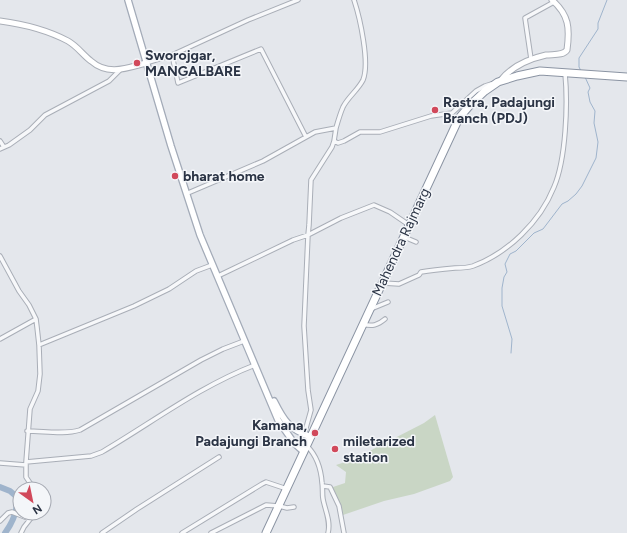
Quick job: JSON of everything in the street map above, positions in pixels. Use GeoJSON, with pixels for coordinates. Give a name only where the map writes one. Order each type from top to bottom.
{"type":"FeatureCollection","features":[{"type":"Feature","properties":{"kind":"highway","name":"Mahendra Rajmarg"},"geometry":{"type":"LineString","coordinates":[[266,533],[306,449],[308,436],[383,283],[459,118],[485,91],[498,82],[517,76],[540,71],[627,77]]}},
{"type":"Feature","properties":{"kind":"main road"},"geometry":{"type":"LineString","coordinates":[[129,0],[188,193],[220,275],[270,395],[282,418],[294,430],[308,436]]}},
{"type":"Feature","properties":{"kind":"main road"},"geometry":{"type":"LineString","coordinates":[[148,63],[186,194],[212,265],[278,420],[294,443],[306,449]]}},
{"type":"Feature","properties":{"kind":"street"},"geometry":{"type":"LineString","coordinates":[[0,21],[33,27],[50,33],[68,41],[98,66],[110,70],[120,70],[172,55],[248,20],[298,0]]}},
{"type":"Feature","properties":{"kind":"street"},"geometry":{"type":"LineString","coordinates":[[308,436],[311,410],[308,390],[304,326],[311,180],[334,141],[336,128],[343,107],[364,78],[365,67],[363,45],[354,0]]}},
{"type":"Feature","properties":{"kind":"street"},"geometry":{"type":"LineString","coordinates":[[334,141],[338,143],[360,132],[380,132],[431,116],[452,113],[466,99],[485,86],[498,82],[514,68],[531,59],[563,53],[567,50],[568,36],[566,16],[553,1],[525,18],[531,59]]}},
{"type":"Feature","properties":{"kind":"street"},"geometry":{"type":"LineString","coordinates":[[172,55],[178,83],[261,49],[306,137]]}},
{"type":"Feature","properties":{"kind":"street"},"geometry":{"type":"LineString","coordinates":[[0,141],[2,148],[9,145],[30,130],[45,115],[109,81],[120,70]]}},
{"type":"Feature","properties":{"kind":"street"},"geometry":{"type":"LineString","coordinates":[[383,283],[399,284],[419,275],[422,272],[471,267],[503,250],[530,226],[543,208],[554,188],[557,177],[564,138],[567,73]]}},
{"type":"Feature","properties":{"kind":"street"},"geometry":{"type":"LineString","coordinates":[[188,193],[263,161],[315,132],[336,128]]}},
{"type":"Feature","properties":{"kind":"street"},"geometry":{"type":"LineString","coordinates":[[220,275],[293,240],[308,235],[340,218],[374,205],[390,212],[409,225]]}},
{"type":"Feature","properties":{"kind":"street"},"geometry":{"type":"LineString","coordinates":[[404,237],[416,242]]}},
{"type":"Feature","properties":{"kind":"street"},"geometry":{"type":"LineString","coordinates":[[0,256],[36,319],[40,345],[40,374],[38,391],[30,409],[27,431],[26,477],[29,481]]}},
{"type":"Feature","properties":{"kind":"street"},"geometry":{"type":"LineString","coordinates":[[40,345],[134,306],[169,289],[196,271],[212,265]]}},
{"type":"Feature","properties":{"kind":"street"},"geometry":{"type":"LineString","coordinates":[[370,310],[388,302]]}},
{"type":"Feature","properties":{"kind":"street"},"geometry":{"type":"LineString","coordinates":[[0,339],[36,319]]}},
{"type":"Feature","properties":{"kind":"street"},"geometry":{"type":"LineString","coordinates":[[363,324],[370,326],[380,324],[385,320]]}},
{"type":"Feature","properties":{"kind":"street"},"geometry":{"type":"LineString","coordinates":[[27,431],[67,432],[80,430],[201,360],[244,341]]}},
{"type":"Feature","properties":{"kind":"street"},"geometry":{"type":"LineString","coordinates":[[0,463],[26,463],[91,456],[102,452],[202,390],[236,372],[255,365]]}},
{"type":"Feature","properties":{"kind":"street"},"geometry":{"type":"LineString","coordinates":[[306,449],[316,456],[321,474],[323,497],[328,514],[328,533]]}},
{"type":"Feature","properties":{"kind":"street"},"geometry":{"type":"LineString","coordinates":[[102,533],[219,457]]}},
{"type":"Feature","properties":{"kind":"street"},"geometry":{"type":"LineString","coordinates":[[182,533],[266,482],[287,489]]}},
{"type":"Feature","properties":{"kind":"street"},"geometry":{"type":"LineString","coordinates":[[323,486],[330,487],[339,506],[344,533]]}},
{"type":"Feature","properties":{"kind":"street"},"geometry":{"type":"LineString","coordinates":[[212,533],[266,505],[287,508],[294,507]]}},
{"type":"Feature","properties":{"kind":"street"},"geometry":{"type":"LineString","coordinates":[[0,521],[8,513],[12,512]]}},
{"type":"Feature","properties":{"kind":"street"},"geometry":{"type":"LineString","coordinates":[[21,533],[28,521]]}},
{"type":"Feature","properties":{"kind":"green space"},"geometry":{"type":"Polygon","coordinates":[[[435,415],[453,477],[450,481],[414,494],[384,501],[343,515],[330,488],[345,483],[346,472],[336,465],[354,459],[424,423],[435,415]]]}},
{"type":"Feature","properties":{"kind":"waterway"},"geometry":{"type":"LineString","coordinates":[[581,71],[579,67],[579,58],[598,29],[598,23],[607,0]]}},
{"type":"Feature","properties":{"kind":"waterway"},"geometry":{"type":"LineString","coordinates":[[511,353],[512,339],[502,306],[502,288],[504,277],[507,272],[505,264],[510,254],[516,251],[534,233],[543,229],[562,204],[576,194],[582,186],[596,158],[598,142],[594,123],[595,111],[590,102],[588,92],[590,88],[585,77]]}},
{"type":"Feature","properties":{"kind":"waterway"},"geometry":{"type":"LineString","coordinates":[[0,487],[10,491],[17,497],[17,507],[5,533]]}},
{"type":"Feature","properties":{"kind":"place","name":"Sworojgar, MANGALBARE"},"geometry":{"type":"Point","coordinates":[137,63]}},
{"type":"Feature","properties":{"kind":"place","name":"Rastra, Padajungi Branch (PDJ)"},"geometry":{"type":"Point","coordinates":[435,110]}},
{"type":"Feature","properties":{"kind":"place","name":"bharat home"},"geometry":{"type":"Point","coordinates":[175,176]}},
{"type":"Feature","properties":{"kind":"place","name":"Kamana, Padajungi Branch"},"geometry":{"type":"Point","coordinates":[315,433]}},
{"type":"Feature","properties":{"kind":"place","name":"miletarized station"},"geometry":{"type":"Point","coordinates":[335,449]}}]}
